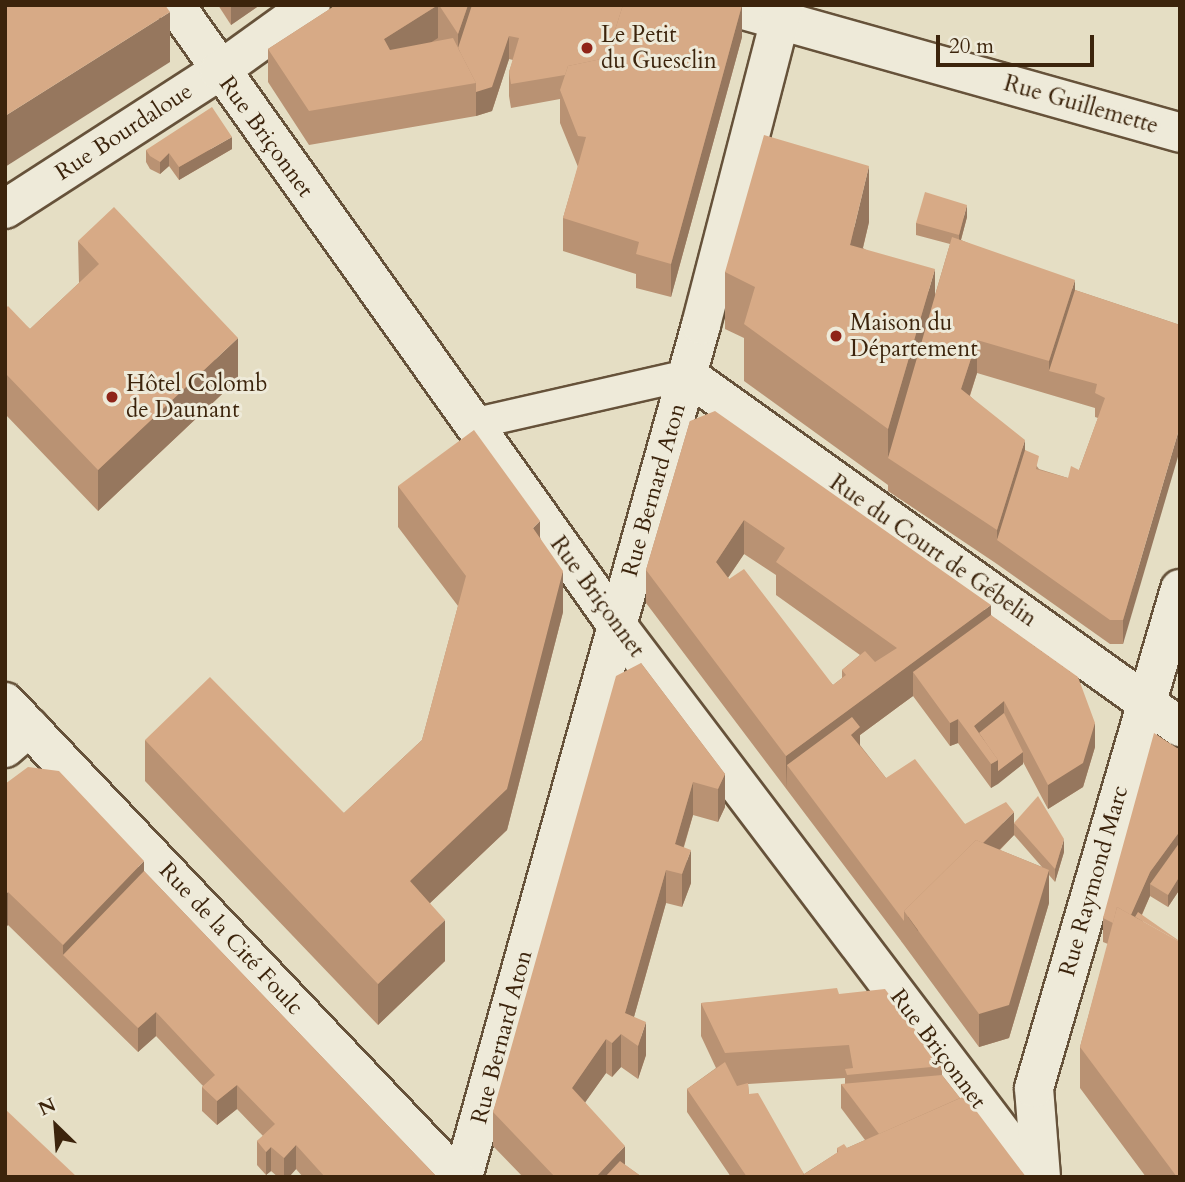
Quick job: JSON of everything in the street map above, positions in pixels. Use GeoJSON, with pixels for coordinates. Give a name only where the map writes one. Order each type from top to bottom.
{"type":"FeatureCollection","features":[{"type":"Feature","properties":{"kind":"street","name":"Rue Briçonnet"},"geometry":{"type":"LineString","coordinates":[[175,5],[219,71],[616,624],[1035,1177]]}},
{"type":"Feature","properties":{"kind":"street","name":"Rue Bourdaloue"},"geometry":{"type":"LineString","coordinates":[[5,209],[219,71],[310,5]]}},
{"type":"Feature","properties":{"kind":"street","name":"Rue Guillemette"},"geometry":{"type":"LineString","coordinates":[[726,5],[782,13],[1180,133]]}},
{"type":"Feature","properties":{"kind":"street","name":"Rue Bernard Aton"},"geometry":{"type":"LineString","coordinates":[[463,1177],[687,375],[782,13]]}},
{"type":"Feature","properties":{"kind":"street","name":"Rue du Court de Gébelin"},"geometry":{"type":"LineString","coordinates":[[687,375],[1180,727]]}},
{"type":"Feature","properties":{"kind":"street","name":"Rue Raymond Marc"},"geometry":{"type":"LineString","coordinates":[[1041,1177],[1034,1088],[1180,589]]}},
{"type":"Feature","properties":{"kind":"street","name":"Rue de la Cité Foulc"},"geometry":{"type":"LineString","coordinates":[[13,725],[456,1177]]}},
{"type":"Feature","properties":{"kind":"lane"},"geometry":{"type":"LineString","coordinates":[[472,424],[687,375]]}},
{"type":"Feature","properties":{"kind":"building"},"geometry":{"type":"Polygon","coordinates":[[[5,5],[165,5],[170,12],[5,116],[5,5]]]}},
{"type":"Feature","properties":{"kind":"building"},"geometry":{"type":"Polygon","coordinates":[[[336,5],[438,5],[384,39],[390,50],[453,38],[476,83],[309,111],[268,49],[336,5]]]}},
{"type":"Feature","properties":{"kind":"building"},"geometry":{"type":"Polygon","coordinates":[[[439,5],[468,5],[458,34],[439,5]]]}},
{"type":"Feature","properties":{"kind":"building"},"geometry":{"type":"Polygon","coordinates":[[[472,5],[623,5],[606,58],[568,66],[565,75],[511,84],[509,72],[519,38],[509,36],[492,87],[476,92],[476,83],[458,48],[472,5]]]}},
{"type":"Feature","properties":{"kind":"building"},"geometry":{"type":"Polygon","coordinates":[[[623,5],[742,5],[671,264],[636,254],[639,242],[563,218],[586,137],[578,136],[560,90],[568,66],[606,58],[623,5]]]}},
{"type":"Feature","properties":{"kind":"building"},"geometry":{"type":"Polygon","coordinates":[[[212,107],[232,137],[179,167],[169,153],[160,162],[150,156],[146,150],[212,107]]]}},
{"type":"Feature","properties":{"kind":"building","name":"Maison du Département"},"geometry":{"type":"Polygon","coordinates":[[[764,135],[869,166],[850,245],[935,269],[888,429],[744,324],[755,287],[725,272],[764,135]]]}},
{"type":"Feature","properties":{"kind":"building"},"geometry":{"type":"Polygon","coordinates":[[[925,192],[967,205],[959,235],[916,223],[925,192]]]}},
{"type":"Feature","properties":{"kind":"building","name":"Hôtel Colomb de Daunant"},"geometry":{"type":"Polygon","coordinates":[[[114,207],[238,338],[98,470],[5,373],[5,309],[8,306],[30,329],[99,264],[78,241],[114,207]]]}},
{"type":"Feature","properties":{"kind":"building"},"geometry":{"type":"Polygon","coordinates":[[[952,237],[1075,280],[1049,361],[977,340],[961,389],[1025,440],[997,530],[888,458],[952,237]]]}},
{"type":"Feature","properties":{"kind":"building"},"geometry":{"type":"Polygon","coordinates":[[[1075,290],[1180,325],[1180,426],[1123,620],[1110,620],[997,540],[1025,450],[1039,456],[1036,469],[1068,478],[1071,466],[1079,470],[1105,398],[1095,393],[1097,384],[1049,371],[1075,290]]]}},
{"type":"Feature","properties":{"kind":"building"},"geometry":{"type":"Polygon","coordinates":[[[715,411],[991,605],[786,756],[646,570],[690,421],[715,411]],[[744,520],[716,562],[729,579],[744,569],[833,685],[846,675],[842,670],[865,651],[875,662],[897,648],[776,562],[785,548],[744,520]]]}},
{"type":"Feature","properties":{"kind":"building"},"geometry":{"type":"Polygon","coordinates":[[[474,430],[540,521],[533,528],[563,571],[507,789],[410,881],[445,920],[378,984],[145,740],[210,677],[344,813],[422,740],[466,576],[398,486],[474,430]]]}},
{"type":"Feature","properties":{"kind":"building"},"geometry":{"type":"Polygon","coordinates":[[[991,615],[1078,677],[1095,723],[1083,763],[1048,785],[1004,701],[974,726],[998,760],[991,764],[958,719],[950,723],[913,672],[991,615]]]}},
{"type":"Feature","properties":{"kind":"building"},"geometry":{"type":"Polygon","coordinates":[[[641,663],[725,774],[718,789],[693,782],[675,844],[691,850],[682,874],[666,870],[625,1013],[646,1022],[638,1046],[621,1034],[612,1043],[606,1039],[572,1088],[625,1146],[596,1177],[555,1177],[493,1112],[616,676],[641,663]]]}},
{"type":"Feature","properties":{"kind":"building"},"geometry":{"type":"Polygon","coordinates":[[[1004,713],[1023,752],[998,771],[998,760],[979,733],[1004,713]]]}},
{"type":"Feature","properties":{"kind":"building"},"geometry":{"type":"Polygon","coordinates":[[[852,717],[860,727],[851,735],[886,778],[915,759],[965,824],[1006,802],[1014,812],[983,843],[976,840],[904,911],[904,921],[787,765],[852,717]]]}},
{"type":"Feature","properties":{"kind":"building"},"geometry":{"type":"Polygon","coordinates":[[[1154,733],[1180,750],[1180,831],[1150,872],[1131,915],[1117,907],[1113,923],[1103,918],[1154,733]]]}},
{"type":"Feature","properties":{"kind":"building"},"geometry":{"type":"Polygon","coordinates":[[[28,767],[59,771],[144,861],[63,945],[8,892],[5,895],[5,784],[28,767]]]}},
{"type":"Feature","properties":{"kind":"building"},"geometry":{"type":"Polygon","coordinates":[[[1038,796],[1064,839],[1055,869],[1014,823],[1038,796]]]}},
{"type":"Feature","properties":{"kind":"building"},"geometry":{"type":"Polygon","coordinates":[[[976,840],[1049,870],[1009,1005],[979,1014],[904,911],[976,840]]]}},
{"type":"Feature","properties":{"kind":"building"},"geometry":{"type":"Polygon","coordinates":[[[1180,842],[1178,879],[1168,895],[1150,884],[1180,842]]]}},
{"type":"Feature","properties":{"kind":"building"},"geometry":{"type":"Polygon","coordinates":[[[144,871],[437,1177],[325,1177],[296,1145],[284,1158],[271,1147],[266,1152],[257,1141],[275,1124],[237,1085],[217,1101],[202,1087],[215,1075],[156,1012],[138,1028],[63,955],[144,871]]]}},
{"type":"Feature","properties":{"kind":"building"},"geometry":{"type":"Polygon","coordinates":[[[1117,907],[1180,942],[1180,1177],[1177,1177],[1080,1047],[1117,907]]]}},
{"type":"Feature","properties":{"kind":"building"},"geometry":{"type":"Polygon","coordinates":[[[1138,912],[1178,940],[1180,938],[1180,942],[1135,917],[1138,912]]]}},
{"type":"Feature","properties":{"kind":"building"},"geometry":{"type":"Polygon","coordinates":[[[837,988],[839,994],[885,989],[942,1066],[847,1075],[845,1069],[853,1068],[849,1045],[725,1053],[701,1003],[837,988]]]}},
{"type":"Feature","properties":{"kind":"building"},"geometry":{"type":"Polygon","coordinates":[[[725,1062],[737,1086],[748,1083],[749,1094],[758,1093],[804,1174],[800,1177],[747,1177],[687,1089],[725,1062]]]}},
{"type":"Feature","properties":{"kind":"building"},"geometry":{"type":"Polygon","coordinates":[[[942,1075],[960,1098],[879,1134],[841,1084],[942,1075]]]}},
{"type":"Feature","properties":{"kind":"building"},"geometry":{"type":"Polygon","coordinates":[[[965,1096],[1026,1177],[800,1177],[838,1152],[837,1148],[844,1144],[847,1148],[965,1096]]]}},
{"type":"Feature","properties":{"kind":"building"},"geometry":{"type":"Polygon","coordinates":[[[5,1109],[77,1177],[5,1177],[5,1109]]]}},
{"type":"Feature","properties":{"kind":"building"},"geometry":{"type":"Polygon","coordinates":[[[620,1161],[642,1177],[605,1177],[620,1161]]]}},
{"type":"Feature","properties":{"kind":"place","name":"Le Petit du Guesclin"},"geometry":{"type":"Point","coordinates":[587,48]}},
{"type":"Feature","properties":{"kind":"place","name":"Maison du Département"},"geometry":{"type":"Point","coordinates":[836,336]}},
{"type":"Feature","properties":{"kind":"place","name":"Hôtel Colomb de Daunant"},"geometry":{"type":"Point","coordinates":[112,397]}}]}
